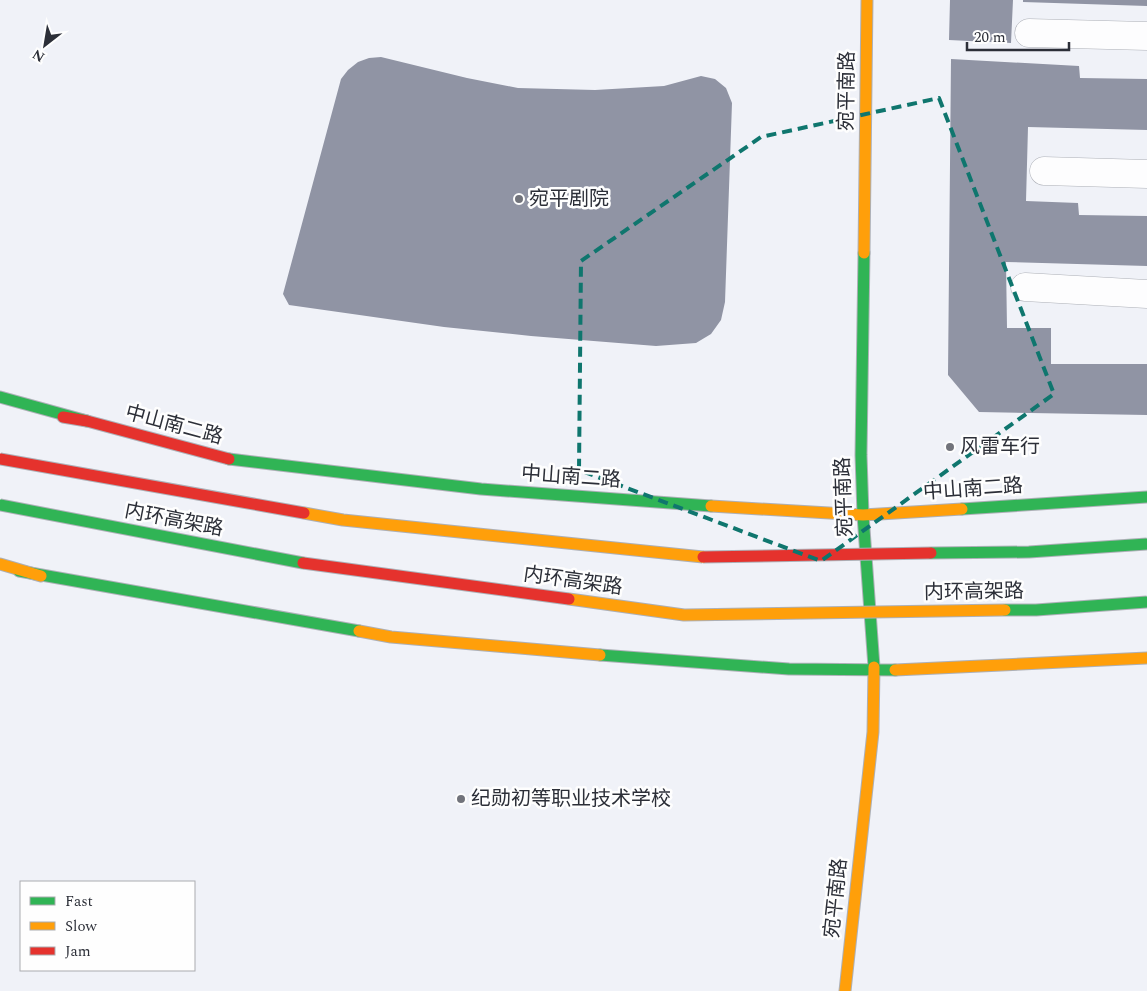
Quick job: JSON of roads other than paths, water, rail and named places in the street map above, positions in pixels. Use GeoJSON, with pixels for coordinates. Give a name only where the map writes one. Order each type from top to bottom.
{"type":"FeatureCollection","features":[{"type":"Feature","properties":{"kind":"main road","name":"宛平南路"},"geometry":{"type":"LineString","coordinates":[[845,991],[872,732],[874,671],[863,515],[861,455],[867,0]]}},
{"type":"Feature","properties":{"kind":"main road"},"geometry":{"type":"LineString","coordinates":[[0,396],[87,421]]}},
{"type":"Feature","properties":{"kind":"main road","name":"中山南二路"},"geometry":{"type":"LineString","coordinates":[[0,406],[87,421],[222,458],[481,489],[863,515],[1147,497]]}},
{"type":"Feature","properties":{"kind":"main road","name":"内环高架路"},"geometry":{"type":"LineString","coordinates":[[0,460],[343,520],[696,557],[1029,552],[1147,544]]}},
{"type":"Feature","properties":{"kind":"main road","name":"内环高架路"},"geometry":{"type":"LineString","coordinates":[[0,505],[283,560],[684,615],[1036,610],[1147,602]]}},
{"type":"Feature","properties":{"kind":"main road"},"geometry":{"type":"LineString","coordinates":[[0,565],[41,576],[391,637],[752,667],[874,671],[1147,658]]}},
{"type":"Feature","properties":{"kind":"street"},"geometry":{"type":"LineString","coordinates":[[1028,33],[1147,36]]}},
{"type":"Feature","properties":{"kind":"street"},"geometry":{"type":"LineString","coordinates":[[1044,171],[1147,174]]}},
{"type":"Feature","properties":{"kind":"street"},"geometry":{"type":"LineString","coordinates":[[1025,287],[1147,294]]}},
{"type":"Feature","properties":{"kind":"place","name":"宛平剧院"},"geometry":{"type":"Point","coordinates":[519,199]}},
{"type":"Feature","properties":{"kind":"place","name":"风雷车行"},"geometry":{"type":"Point","coordinates":[950,447]}},
{"type":"Feature","properties":{"kind":"place","name":"纪勋初等职业技术学校"},"geometry":{"type":"Point","coordinates":[461,799]}}]}
